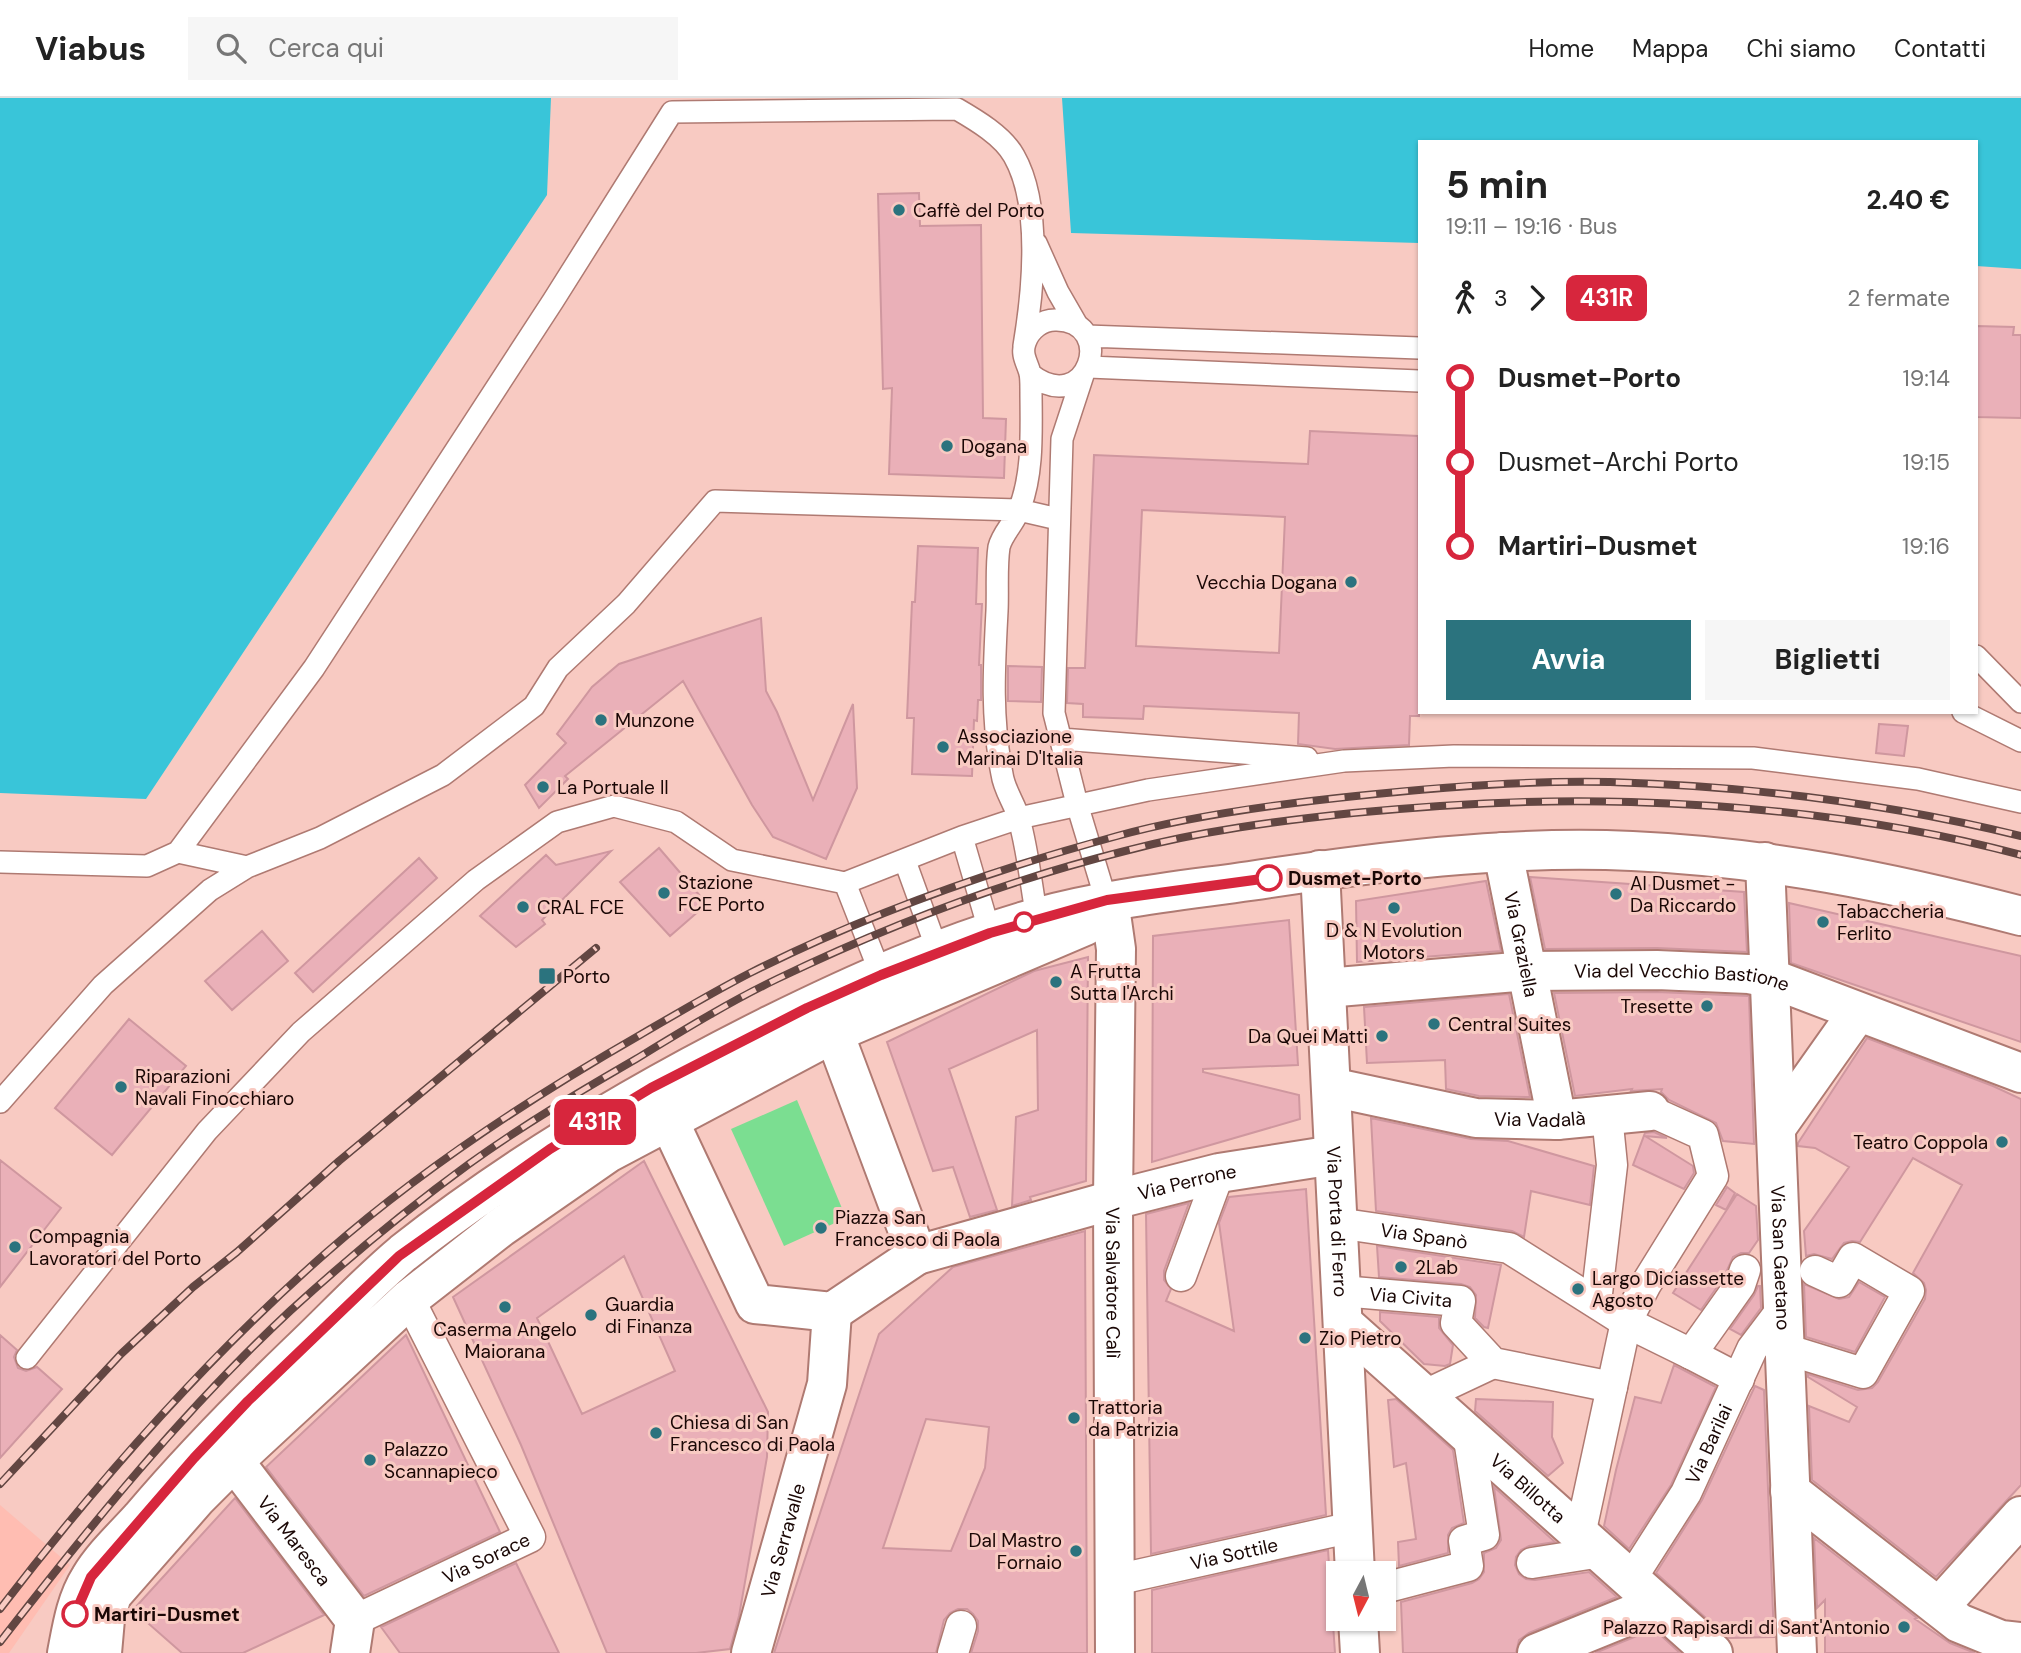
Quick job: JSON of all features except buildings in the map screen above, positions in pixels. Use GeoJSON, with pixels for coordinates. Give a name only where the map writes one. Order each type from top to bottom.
{"type":"FeatureCollection","features":[{"type":"Feature","properties":{"kind":"street"},"geometry":{"type":"LineString","coordinates":[[67,1653],[75,1614],[91,1577],[194,1458],[248,1401],[399,1256],[550,1149],[640,1095],[725,1048],[807,1008],[938,952],[1037,918],[1109,907],[1167,893],[1320,870],[1503,852],[1630,851],[1765,862],[1874,879],[2021,916]]}},
{"type":"Feature","properties":{"kind":"street","name":"Via Graziella"},"geometry":{"type":"LineString","coordinates":[[1503,852],[1557,1120]]}},
{"type":"Feature","properties":{"kind":"street","name":"Via San Gaetano"},"geometry":{"type":"LineString","coordinates":[[1765,862],[1797,1653]]}},
{"type":"Feature","properties":{"kind":"street","name":"Via Porta di Ferro"},"geometry":{"type":"LineString","coordinates":[[1320,870],[1354,1561]]}},
{"type":"Feature","properties":{"kind":"street"},"geometry":{"type":"LineString","coordinates":[[102,1653],[105,1619],[112,1595],[197,1498],[409,1299],[500,1228],[597,1161],[668,1119],[834,1033],[1109,907]]}},
{"type":"Feature","properties":{"kind":"street","name":"Via Salvatore Calì"},"geometry":{"type":"LineString","coordinates":[[1109,907],[1116,949],[1113,1200],[1115,1653]]}},
{"type":"Feature","properties":{"kind":"street","name":"Via del Vecchio Bastione"},"geometry":{"type":"LineString","coordinates":[[1326,988],[1528,971],[1657,970],[1770,978],[2021,1073]]}},
{"type":"Feature","properties":{"kind":"street"},"geometry":{"type":"LineString","coordinates":[[1776,1128],[1858,1012]]}},
{"type":"Feature","properties":{"kind":"street"},"geometry":{"type":"LineString","coordinates":[[834,1033],[917,1255]]}},
{"type":"Feature","properties":{"kind":"street","name":"Via Vadalà"},"geometry":{"type":"LineString","coordinates":[[1331,1087],[1476,1118],[1557,1120],[1650,1111],[1703,1135],[1713,1176],[1646,1284],[1626,1322]]}},
{"type":"Feature","properties":{"kind":"street"},"geometry":{"type":"LineString","coordinates":[[1607,1115],[1612,1165],[1596,1303],[1626,1322],[1739,1378]]}},
{"type":"Feature","properties":{"kind":"street"},"geometry":{"type":"LineString","coordinates":[[668,1119],[755,1304],[832,1312]]}},
{"type":"Feature","properties":{"kind":"street","name":"Via Perrone"},"geometry":{"type":"LineString","coordinates":[[832,1312],[917,1255],[1219,1173],[1334,1155]]}},
{"type":"Feature","properties":{"kind":"street"},"geometry":{"type":"LineString","coordinates":[[1181,1276],[1219,1173]]}},
{"type":"Feature","properties":{"kind":"street","name":"Via Spanò"},"geometry":{"type":"LineString","coordinates":[[1337,1223],[1509,1248],[1596,1303]]}},
{"type":"Feature","properties":{"kind":"street"},"geometry":{"type":"LineString","coordinates":[[1785,1349],[1863,1373],[1909,1291],[1853,1258],[1839,1282],[1815,1271]]}},
{"type":"Feature","properties":{"kind":"street"},"geometry":{"type":"LineString","coordinates":[[1691,1354],[1740,1285],[1745,1270]]}},
{"type":"Feature","properties":{"kind":"street","name":"Via Sorace"},"geometry":{"type":"LineString","coordinates":[[352,1636],[530,1537],[409,1299]]}},
{"type":"Feature","properties":{"kind":"street","name":"Via Civita"},"geometry":{"type":"LineString","coordinates":[[1342,1307],[1460,1301],[1456,1322],[1493,1363]]}},
{"type":"Feature","properties":{"kind":"street","name":"Via Billotta"},"geometry":{"type":"LineString","coordinates":[[1342,1307],[1424,1395],[1713,1653]]}},
{"type":"Feature","properties":{"kind":"street","name":"Via Barilai"},"geometry":{"type":"LineString","coordinates":[[1645,1591],[1686,1493],[1752,1349],[1783,1308]]}},
{"type":"Feature","properties":{"kind":"street","name":"Via Serravalle"},"geometry":{"type":"LineString","coordinates":[[751,1653],[827,1384],[832,1312]]}},
{"type":"Feature","properties":{"kind":"street"},"geometry":{"type":"LineString","coordinates":[[1532,1563],[1591,1544],[1610,1399],[1626,1322]]}},
{"type":"Feature","properties":{"kind":"street"},"geometry":{"type":"LineString","coordinates":[[1424,1395],[1493,1363],[1610,1399]]}},
{"type":"Feature","properties":{"kind":"street"},"geometry":{"type":"LineString","coordinates":[[1396,1585],[1468,1566],[1464,1541],[1484,1535],[1468,1433]]}},
{"type":"Feature","properties":{"kind":"street","name":"Via Maresca"},"geometry":{"type":"LineString","coordinates":[[234,1461],[352,1636]]}},
{"type":"Feature","properties":{"kind":"street"},"geometry":{"type":"LineString","coordinates":[[1790,1491],[1959,1623],[2001,1640],[2021,1642]]}},
{"type":"Feature","properties":{"kind":"street"},"geometry":{"type":"LineString","coordinates":[[1939,1607],[2021,1516]]}},
{"type":"Feature","properties":{"kind":"street","name":"Via Sottile"},"geometry":{"type":"LineString","coordinates":[[1115,1580],[1353,1527]]}},
{"type":"Feature","properties":{"kind":"street"},"geometry":{"type":"LineString","coordinates":[[1537,1653],[1645,1591]]}},
{"type":"Feature","properties":{"kind":"street"},"geometry":{"type":"LineString","coordinates":[[1359,1631],[1360,1653]]}},
{"type":"Feature","properties":{"kind":"lane"},"geometry":{"type":"LineString","coordinates":[[0,862],[147,866],[178,852],[314,668],[553,301],[671,105],[951,104],[985,126],[1014,154],[1025,184],[1032,235],[1031,304],[1024,345],[1024,361],[1030,374],[1030,460],[1019,510],[1000,545],[993,713],[1002,778],[1019,818],[1037,918]]}},
{"type":"Feature","properties":{"kind":"lane"},"geometry":{"type":"LineString","coordinates":[[1032,235],[1058,292],[1091,346],[1086,371],[1062,439],[1054,713],[1077,804],[1109,907]]}},
{"type":"Feature","properties":{"kind":"lane"},"geometry":{"type":"LineString","coordinates":[[1024,345],[1029,333],[1039,324],[1051,319],[1065,320],[1082,331],[1418,348]]}},
{"type":"Feature","properties":{"kind":"lane"},"geometry":{"type":"LineString","coordinates":[[1030,374],[1042,383],[1056,387],[1072,384],[1086,371],[1418,381]]}},
{"type":"Feature","properties":{"kind":"lane"},"geometry":{"type":"LineString","coordinates":[[0,1102],[103,985],[210,890],[247,867],[320,838],[443,775],[534,706],[558,668],[626,604],[715,501],[1019,510],[1058,519]]}},
{"type":"Feature","properties":{"kind":"lane"},"geometry":{"type":"LineString","coordinates":[[1978,658],[2021,702]]}},
{"type":"Feature","properties":{"kind":"lane"},"geometry":{"type":"LineString","coordinates":[[1967,714],[2021,741]]}},
{"type":"Feature","properties":{"kind":"lane"},"geometry":{"type":"LineString","coordinates":[[1061,739],[1344,761]]}},
{"type":"Feature","properties":{"kind":"lane"},"geometry":{"type":"LineString","coordinates":[[27,1358],[208,1131],[301,1032],[475,880],[557,822],[614,806],[676,822],[732,860],[845,883],[962,837],[1019,818],[1148,790],[1344,761],[1454,756],[1753,758],[1918,779],[2021,802]]}},
{"type":"Feature","properties":{"kind":"lane"},"geometry":{"type":"LineString","coordinates":[[962,837],[990,933]]}},
{"type":"Feature","properties":{"kind":"lane"},"geometry":{"type":"LineString","coordinates":[[178,852],[247,867]]}},
{"type":"Feature","properties":{"kind":"lane"},"geometry":{"type":"LineString","coordinates":[[905,861],[938,952]]}},
{"type":"Feature","properties":{"kind":"lane"},"geometry":{"type":"LineString","coordinates":[[845,883],[881,975]]}},
{"type":"Feature","properties":{"kind":"lane"},"geometry":{"type":"LineString","coordinates":[[0,1075],[24,1076]]}},
{"type":"Feature","properties":{"kind":"shaded area"},"geometry":{"type":"Polygon","coordinates":[[[0,1505],[70,1565],[9,1653],[0,1653],[0,1505]]]}},
{"type":"Feature","properties":{"kind":"green space"},"geometry":{"type":"Polygon","coordinates":[[[797,1100],[846,1218],[784,1246],[731,1129],[797,1100]]]}},
{"type":"Feature","properties":{"kind":"water"},"geometry":{"type":"Polygon","coordinates":[[[0,98],[551,98],[547,195],[146,799],[0,793],[0,98]]]}},
{"type":"Feature","properties":{"kind":"water"},"geometry":{"type":"Polygon","coordinates":[[[1062,98],[2021,98],[2021,269],[1978,266],[1978,140],[1418,140],[1418,243],[1071,233],[1062,98]]]}},
{"type":"Feature","properties":{"kind":"railway"},"geometry":{"type":"LineString","coordinates":[[0,1609],[115,1468],[196,1378],[327,1252],[401,1192],[518,1109],[708,995],[839,931],[931,895],[1023,863],[1175,822],[1296,803],[1483,785],[1610,782],[1714,787],[1868,805],[2021,836]]}},
{"type":"Feature","properties":{"kind":"railway"},"geometry":{"type":"LineString","coordinates":[[0,1642],[139,1470],[212,1389],[290,1311],[400,1217],[510,1136],[572,1096],[741,997],[862,940],[948,906],[1080,863],[1182,838],[1296,820],[1457,805],[1596,801],[1729,807],[1877,824],[2021,855]]}},
{"type":"Feature","properties":{"kind":"railway"},"geometry":{"type":"LineString","coordinates":[[0,1484],[121,1354],[193,1287],[237,1252],[339,1161],[596,948]]}},
{"type":"Feature","properties":{"kind":"bus line","name":"431R"},"geometry":{"type":"LineString","coordinates":[[75,1614],[91,1577],[144,1514],[248,1401],[399,1256],[550,1149],[651,1088],[725,1048],[881,975],[990,933],[1107,900],[1269,878]]}},
{"type":"Feature","properties":{"kind":"place","name":"Caffè del Porto"},"geometry":{"type":"Point","coordinates":[899,210]}},
{"type":"Feature","properties":{"kind":"place","name":"Dogana"},"geometry":{"type":"Point","coordinates":[947,446]}},
{"type":"Feature","properties":{"kind":"place","name":"Vecchia Dogana"},"geometry":{"type":"Point","coordinates":[1351,582]}},
{"type":"Feature","properties":{"kind":"place","name":"Munzone"},"geometry":{"type":"Point","coordinates":[601,720]}},
{"type":"Feature","properties":{"kind":"place","name":"Associazione Marinai D'Italia"},"geometry":{"type":"Point","coordinates":[943,747]}},
{"type":"Feature","properties":{"kind":"place","name":"La Portuale II"},"geometry":{"type":"Point","coordinates":[543,787]}},
{"type":"Feature","properties":{"kind":"place","name":"Dusmet-Porto"},"geometry":{"type":"Point","coordinates":[1269,878]}},
{"type":"Feature","properties":{"kind":"place","name":"Stazione FCE Porto"},"geometry":{"type":"Point","coordinates":[664,893]}},
{"type":"Feature","properties":{"kind":"place","name":"Al Dusmet - Da Riccardo"},"geometry":{"type":"Point","coordinates":[1616,894]}},
{"type":"Feature","properties":{"kind":"place","name":"CRAL FCE"},"geometry":{"type":"Point","coordinates":[523,907]}},
{"type":"Feature","properties":{"kind":"place","name":"D & N Evolution Motors"},"geometry":{"type":"Point","coordinates":[1394,908]}},
{"type":"Feature","properties":{"kind":"place","name":"Tabaccheria Ferlito"},"geometry":{"type":"Point","coordinates":[1823,922]}},
{"type":"Feature","properties":{"kind":"place","name":"Porto"},"geometry":{"type":"Point","coordinates":[547,976]}},
{"type":"Feature","properties":{"kind":"place","name":"A Frutta Sutta l'Archi"},"geometry":{"type":"Point","coordinates":[1056,982]}},
{"type":"Feature","properties":{"kind":"place","name":"Tresette"},"geometry":{"type":"Point","coordinates":[1707,1006]}},
{"type":"Feature","properties":{"kind":"place","name":"Central Suites"},"geometry":{"type":"Point","coordinates":[1434,1024]}},
{"type":"Feature","properties":{"kind":"place","name":"Da Quei Matti"},"geometry":{"type":"Point","coordinates":[1382,1036]}},
{"type":"Feature","properties":{"kind":"place","name":"Riparazioni Navali Finocchiaro"},"geometry":{"type":"Point","coordinates":[121,1087]}},
{"type":"Feature","properties":{"kind":"place","name":"Teatro Coppola"},"geometry":{"type":"Point","coordinates":[2002,1142]}},
{"type":"Feature","properties":{"kind":"place","name":"Piazza San Francesco di Paola"},"geometry":{"type":"Point","coordinates":[821,1228]}},
{"type":"Feature","properties":{"kind":"place","name":"Compagnia Lavoratori del Porto"},"geometry":{"type":"Point","coordinates":[15,1247]}},
{"type":"Feature","properties":{"kind":"place","name":"2Lab"},"geometry":{"type":"Point","coordinates":[1401,1267]}},
{"type":"Feature","properties":{"kind":"place","name":"Largo Diciassette Agosto"},"geometry":{"type":"Point","coordinates":[1578,1289]}},
{"type":"Feature","properties":{"kind":"place","name":"Caserma Angelo Maiorana"},"geometry":{"type":"Point","coordinates":[505,1307]}},
{"type":"Feature","properties":{"kind":"place","name":"Guardia di Finanza"},"geometry":{"type":"Point","coordinates":[591,1315]}},
{"type":"Feature","properties":{"kind":"place","name":"Zio Pietro"},"geometry":{"type":"Point","coordinates":[1305,1338]}},
{"type":"Feature","properties":{"kind":"place","name":"Trattoria da Patrizia"},"geometry":{"type":"Point","coordinates":[1074,1418]}},
{"type":"Feature","properties":{"kind":"place","name":"Chiesa di San Francesco di Paola"},"geometry":{"type":"Point","coordinates":[656,1433]}},
{"type":"Feature","properties":{"kind":"place","name":"Palazzo Scannapieco"},"geometry":{"type":"Point","coordinates":[370,1460]}},
{"type":"Feature","properties":{"kind":"place","name":"Dal Mastro Fornaio"},"geometry":{"type":"Point","coordinates":[1076,1551]}},
{"type":"Feature","properties":{"kind":"place","name":"Martiri-Dusmet"},"geometry":{"type":"Point","coordinates":[75,1614]}},
{"type":"Feature","properties":{"kind":"place","name":"Palazzo Rapisardi di Sant'Antonio"},"geometry":{"type":"Point","coordinates":[1904,1627]}}]}
